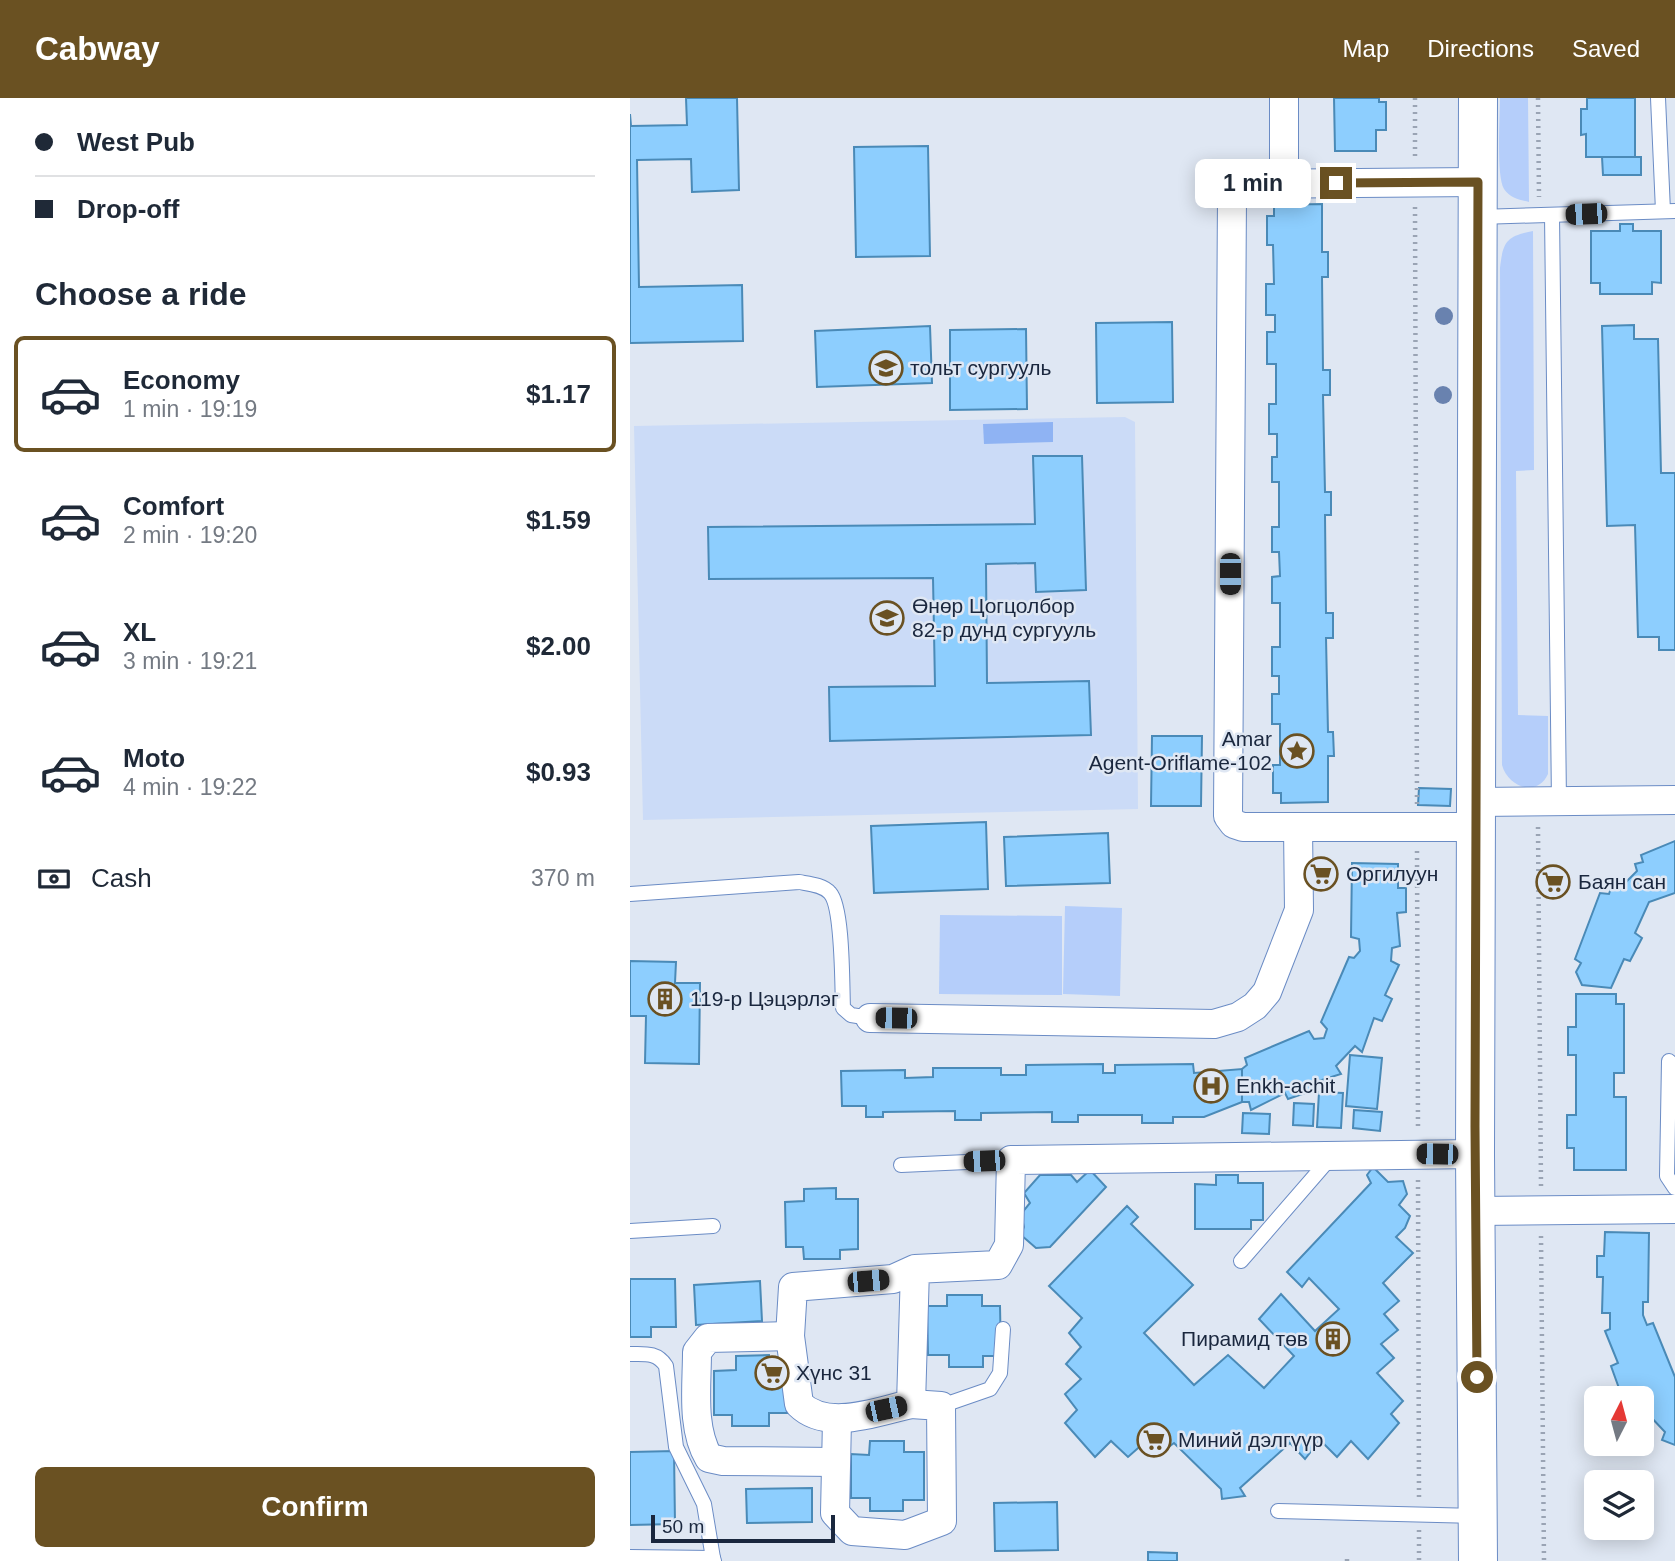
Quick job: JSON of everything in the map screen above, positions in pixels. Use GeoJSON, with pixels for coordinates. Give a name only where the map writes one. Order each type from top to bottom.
{"type":"FeatureCollection","features":[{"type":"Feature","properties":{"kind":"street"},"geometry":{"type":"LineString","coordinates":[[1284,98],[1284,183]]}},
{"type":"Feature","properties":{"kind":"street"},"geometry":{"type":"LineString","coordinates":[[1478,98],[1475,1154],[1478,1561]]}},
{"type":"Feature","properties":{"kind":"street"},"geometry":{"type":"LineString","coordinates":[[1478,200],[1284,183],[1243,184],[1235,188],[1232,196],[1228,816],[1234,824],[1243,827],[1298,827],[1477,814],[1548,802],[1675,800]]}},
{"type":"Feature","properties":{"kind":"street"},"geometry":{"type":"LineString","coordinates":[[870,1018],[1214,1024],[1238,1017],[1255,1006],[1266,992],[1299,910],[1298,827]]}},
{"type":"Feature","properties":{"kind":"street"},"geometry":{"type":"LineString","coordinates":[[837,1420],[835,1513],[852,1531],[905,1535],[942,1521],[942,1406],[911,1404],[837,1420],[805,1410],[799,1404],[790,1336],[793,1287],[893,1279],[915,1269],[998,1265],[1009,1245],[1011,1160],[1475,1154]]}},
{"type":"Feature","properties":{"kind":"street"},"geometry":{"type":"LineString","coordinates":[[1476,1211],[1675,1209]]}},
{"type":"Feature","properties":{"kind":"street"},"geometry":{"type":"LineString","coordinates":[[911,1404],[915,1269]]}},
{"type":"Feature","properties":{"kind":"street"},"geometry":{"type":"LineString","coordinates":[[790,1336],[708,1338],[702,1343],[697,1352],[698,1428],[702,1447],[709,1458],[723,1461],[835,1462]]}},
{"type":"Feature","properties":{"kind":"lane"},"geometry":{"type":"LineString","coordinates":[[1478,200],[1546,215],[1669,211],[1658,98]]}},
{"type":"Feature","properties":{"kind":"lane"},"geometry":{"type":"LineString","coordinates":[[1546,215],[1548,802]]}},
{"type":"Feature","properties":{"kind":"lane"},"geometry":{"type":"LineString","coordinates":[[630,894],[799,882],[821,887],[831,894],[838,909],[843,1007],[851,1015],[870,1018]]}},
{"type":"Feature","properties":{"kind":"lane"},"geometry":{"type":"LineString","coordinates":[[1669,1061],[1667,1176],[1675,1188]]}},
{"type":"Feature","properties":{"kind":"lane"},"geometry":{"type":"LineString","coordinates":[[1241,1261],[1333,1155]]}},
{"type":"Feature","properties":{"kind":"lane"},"geometry":{"type":"LineString","coordinates":[[901,1165],[1011,1160]]}},
{"type":"Feature","properties":{"kind":"lane"},"geometry":{"type":"LineString","coordinates":[[630,1231],[713,1226]]}},
{"type":"Feature","properties":{"kind":"lane"},"geometry":{"type":"LineString","coordinates":[[942,1406],[990,1389],[1000,1373],[1003,1329]]}},
{"type":"Feature","properties":{"kind":"lane"},"geometry":{"type":"LineString","coordinates":[[630,1354],[650,1354],[661,1358],[666,1366],[676,1447],[704,1504],[714,1560],[630,1557]]}},
{"type":"Feature","properties":{"kind":"lane"},"geometry":{"type":"LineString","coordinates":[[1279,1511],[1478,1516]]}},
{"type":"Feature","properties":{"kind":"path"},"geometry":{"type":"LineString","coordinates":[[1538,98],[1546,215]]}},
{"type":"Feature","properties":{"kind":"path"},"geometry":{"type":"LineString","coordinates":[[1544,1561],[1541,1210],[1548,802]]}},
{"type":"Feature","properties":{"kind":"shaded area"},"geometry":{"type":"Polygon","coordinates":[[[1500,98],[1528,98],[1529,202],[1509,195],[1502,182],[1499,159],[1500,98]]]}},
{"type":"Feature","properties":{"kind":"shaded area"},"geometry":{"type":"Polygon","coordinates":[[[1533,231],[1534,470],[1516,471],[1518,715],[1548,716],[1548,774],[1537,786],[1530,788],[1516,784],[1505,773],[1502,765],[1500,268],[1505,246],[1511,238],[1533,231]]]}},
{"type":"Feature","properties":{"kind":"shaded area","name":"Өнөр Цогцолбор 82-р дунд сургууль"},"geometry":{"type":"Polygon","coordinates":[[[1125,417],[1135,422],[1138,809],[643,820],[634,426],[1125,417]]]}},
{"type":"Feature","properties":{"kind":"shaded area"},"geometry":{"type":"Polygon","coordinates":[[[1053,422],[1053,442],[984,444],[983,424],[1053,422]]]}},
{"type":"Feature","properties":{"kind":"shaded area"},"geometry":{"type":"Polygon","coordinates":[[[1065,906],[1122,908],[1120,996],[1063,994],[1065,906]]]}},
{"type":"Feature","properties":{"kind":"shaded area"},"geometry":{"type":"Polygon","coordinates":[[[940,915],[1062,916],[1062,995],[939,994],[940,915]]]}},
{"type":"Feature","properties":{"kind":"building"},"geometry":{"type":"Polygon","coordinates":[[[686,98],[737,98],[739,190],[692,192],[691,159],[637,160],[639,287],[742,285],[743,341],[630,343],[630,114],[631,126],[687,125],[686,98]]]}},
{"type":"Feature","properties":{"kind":"building"},"geometry":{"type":"Polygon","coordinates":[[[1334,98],[1379,98],[1379,102],[1386,102],[1386,130],[1376,130],[1376,151],[1335,151],[1334,98]]]}},
{"type":"Feature","properties":{"kind":"building"},"geometry":{"type":"Polygon","coordinates":[[[1587,98],[1635,98],[1635,157],[1586,157],[1586,134],[1581,135],[1581,109],[1587,109],[1587,98]]]}},
{"type":"Feature","properties":{"kind":"building"},"geometry":{"type":"Polygon","coordinates":[[[928,146],[930,256],[856,257],[854,147],[928,146]]]}},
{"type":"Feature","properties":{"kind":"building"},"geometry":{"type":"Polygon","coordinates":[[[1602,157],[1641,157],[1641,175],[1603,175],[1602,157]]]}},
{"type":"Feature","properties":{"kind":"building"},"geometry":{"type":"Polygon","coordinates":[[[1322,204],[1322,252],[1328,252],[1328,277],[1322,277],[1323,370],[1330,370],[1330,395],[1323,395],[1325,492],[1331,492],[1331,515],[1325,515],[1326,613],[1333,613],[1333,638],[1326,638],[1328,732],[1333,732],[1334,756],[1328,756],[1328,802],[1281,803],[1281,793],[1273,793],[1273,765],[1280,765],[1280,724],[1272,724],[1272,694],[1279,694],[1279,676],[1272,676],[1272,647],[1280,647],[1280,603],[1272,603],[1272,577],[1280,576],[1279,552],[1272,552],[1272,527],[1279,527],[1279,482],[1272,482],[1272,457],[1277,457],[1277,434],[1269,434],[1269,404],[1276,404],[1276,364],[1267,364],[1267,332],[1275,332],[1275,315],[1266,315],[1266,284],[1274,284],[1273,245],[1267,245],[1267,216],[1274,216],[1274,205],[1322,204]]]}},
{"type":"Feature","properties":{"kind":"building"},"geometry":{"type":"Polygon","coordinates":[[[1620,224],[1633,224],[1633,231],[1661,231],[1661,283],[1652,282],[1652,294],[1600,294],[1600,283],[1591,283],[1591,231],[1620,231],[1620,224]]]}},
{"type":"Feature","properties":{"kind":"building"},"geometry":{"type":"Polygon","coordinates":[[[1172,322],[1173,402],[1097,403],[1096,323],[1172,322]]]}},
{"type":"Feature","properties":{"kind":"building"},"geometry":{"type":"Polygon","coordinates":[[[1634,325],[1634,339],[1658,339],[1661,473],[1675,473],[1675,650],[1659,650],[1659,637],[1638,637],[1635,525],[1607,526],[1602,326],[1634,325]]]}},
{"type":"Feature","properties":{"kind":"building"},"geometry":{"type":"Polygon","coordinates":[[[930,326],[932,383],[817,387],[815,331],[930,326]]]}},
{"type":"Feature","properties":{"kind":"building"},"geometry":{"type":"Polygon","coordinates":[[[1026,329],[1027,409],[950,410],[950,330],[1026,329]]]}},
{"type":"Feature","properties":{"kind":"building"},"geometry":{"type":"Polygon","coordinates":[[[1033,456],[1082,456],[1086,590],[1036,592],[1035,563],[986,564],[987,683],[1089,681],[1091,735],[830,741],[829,687],[935,686],[933,578],[709,579],[708,527],[1035,524],[1033,456]]]}},
{"type":"Feature","properties":{"kind":"building"},"geometry":{"type":"Polygon","coordinates":[[[1152,736],[1202,736],[1201,806],[1151,806],[1152,736]]]}},
{"type":"Feature","properties":{"kind":"building"},"geometry":{"type":"Polygon","coordinates":[[[1419,788],[1451,789],[1450,806],[1418,805],[1419,788]]]}},
{"type":"Feature","properties":{"kind":"building"},"geometry":{"type":"Polygon","coordinates":[[[986,822],[988,889],[874,893],[871,826],[986,822]]]}},
{"type":"Feature","properties":{"kind":"building"},"geometry":{"type":"Polygon","coordinates":[[[1108,833],[1110,883],[1006,886],[1004,837],[1108,833]]]}},
{"type":"Feature","properties":{"kind":"building"},"geometry":{"type":"Polygon","coordinates":[[[1675,841],[1675,893],[1649,902],[1635,933],[1642,938],[1630,961],[1624,959],[1611,988],[1582,985],[1576,972],[1581,963],[1575,959],[1600,893],[1609,894],[1612,885],[1620,888],[1637,871],[1635,864],[1643,862],[1641,855],[1675,841]]]}},
{"type":"Feature","properties":{"kind":"building"},"geometry":{"type":"Polygon","coordinates":[[[1352,863],[1398,864],[1398,888],[1406,888],[1406,912],[1397,913],[1400,946],[1392,948],[1391,961],[1399,965],[1385,995],[1392,999],[1382,1021],[1374,1018],[1362,1052],[1355,1046],[1336,1066],[1341,1074],[1309,1084],[1311,1091],[1288,1099],[1285,1093],[1251,1110],[1249,1102],[1242,1102],[1242,1069],[1247,1065],[1245,1058],[1309,1031],[1314,1039],[1324,1038],[1327,1029],[1321,1022],[1349,957],[1354,958],[1360,951],[1359,939],[1351,937],[1352,863]]]}},
{"type":"Feature","properties":{"kind":"building","name":"119-р Цэцэрлэг"},"geometry":{"type":"Polygon","coordinates":[[[630,961],[676,962],[675,983],[700,983],[699,1064],[645,1063],[646,1016],[630,1016],[630,961]]]}},
{"type":"Feature","properties":{"kind":"building"},"geometry":{"type":"Polygon","coordinates":[[[1576,994],[1616,994],[1616,1004],[1624,1004],[1624,1073],[1614,1073],[1614,1097],[1626,1097],[1626,1170],[1574,1170],[1574,1148],[1567,1148],[1567,1115],[1576,1115],[1576,1055],[1568,1055],[1568,1027],[1576,1027],[1576,994]]]}},
{"type":"Feature","properties":{"kind":"building"},"geometry":{"type":"Polygon","coordinates":[[[1350,1055],[1382,1058],[1377,1109],[1346,1106],[1350,1055]]]}},
{"type":"Feature","properties":{"kind":"building"},"geometry":{"type":"Polygon","coordinates":[[[1103,1064],[1103,1073],[1115,1073],[1115,1065],[1193,1064],[1194,1073],[1242,1069],[1242,1102],[1204,1117],[1173,1117],[1173,1123],[1142,1123],[1142,1115],[1078,1115],[1078,1122],[1052,1122],[1052,1112],[981,1113],[981,1120],[955,1120],[955,1111],[883,1112],[883,1117],[866,1117],[866,1106],[842,1106],[841,1071],[905,1070],[905,1078],[933,1077],[933,1068],[1001,1068],[1001,1075],[1026,1075],[1026,1065],[1103,1064]]]}},
{"type":"Feature","properties":{"kind":"building"},"geometry":{"type":"Polygon","coordinates":[[[1319,1092],[1343,1093],[1341,1128],[1317,1127],[1319,1092]]]}},
{"type":"Feature","properties":{"kind":"building"},"geometry":{"type":"Polygon","coordinates":[[[1294,1103],[1314,1104],[1313,1126],[1293,1125],[1294,1103]]]}},
{"type":"Feature","properties":{"kind":"building"},"geometry":{"type":"Polygon","coordinates":[[[1354,1110],[1382,1112],[1380,1131],[1353,1128],[1354,1110]]]}},
{"type":"Feature","properties":{"kind":"building"},"geometry":{"type":"Polygon","coordinates":[[[1243,1113],[1270,1114],[1269,1134],[1242,1133],[1243,1113]]]}},
{"type":"Feature","properties":{"kind":"building","name":"Пирамид төв"},"geometry":{"type":"Polygon","coordinates":[[[1373,1167],[1388,1182],[1403,1181],[1407,1194],[1399,1205],[1410,1216],[1405,1228],[1396,1237],[1413,1253],[1383,1283],[1399,1301],[1384,1314],[1398,1330],[1381,1344],[1394,1358],[1377,1373],[1403,1401],[1391,1414],[1399,1423],[1368,1459],[1351,1441],[1337,1457],[1320,1440],[1305,1459],[1290,1443],[1240,1488],[1245,1496],[1222,1499],[1221,1489],[1174,1443],[1157,1456],[1145,1442],[1128,1457],[1111,1441],[1095,1457],[1065,1423],[1077,1410],[1065,1394],[1081,1379],[1066,1364],[1081,1347],[1069,1333],[1082,1318],[1049,1286],[1127,1206],[1138,1217],[1131,1224],[1193,1285],[1144,1333],[1194,1385],[1228,1355],[1264,1388],[1294,1356],[1259,1319],[1281,1294],[1315,1331],[1339,1309],[1309,1278],[1302,1287],[1287,1272],[1371,1183],[1367,1175],[1373,1167]]]}},
{"type":"Feature","properties":{"kind":"building"},"geometry":{"type":"Polygon","coordinates":[[[1090,1170],[1106,1187],[1050,1247],[1036,1248],[1021,1235],[1024,1227],[1021,1214],[1030,1203],[1024,1193],[1040,1175],[1071,1175],[1077,1182],[1090,1170]]]}},
{"type":"Feature","properties":{"kind":"building"},"geometry":{"type":"Polygon","coordinates":[[[1216,1175],[1238,1175],[1238,1183],[1263,1183],[1263,1220],[1251,1220],[1251,1229],[1195,1229],[1195,1184],[1216,1185],[1216,1175]]]}},
{"type":"Feature","properties":{"kind":"building"},"geometry":{"type":"Polygon","coordinates":[[[836,1188],[836,1199],[858,1199],[858,1249],[840,1250],[840,1259],[804,1259],[803,1247],[786,1247],[785,1202],[804,1201],[804,1189],[836,1188]]]}},
{"type":"Feature","properties":{"kind":"building"},"geometry":{"type":"Polygon","coordinates":[[[1605,1232],[1649,1233],[1648,1302],[1643,1302],[1643,1315],[1647,1325],[1653,1323],[1675,1377],[1675,1445],[1662,1440],[1665,1432],[1654,1420],[1654,1386],[1618,1386],[1611,1366],[1618,1363],[1605,1331],[1610,1329],[1610,1313],[1602,1313],[1603,1277],[1597,1277],[1597,1256],[1604,1256],[1605,1232]]]}},
{"type":"Feature","properties":{"kind":"building"},"geometry":{"type":"Polygon","coordinates":[[[630,1279],[675,1279],[676,1327],[651,1327],[651,1337],[630,1337],[630,1279]]]}},
{"type":"Feature","properties":{"kind":"building"},"geometry":{"type":"Polygon","coordinates":[[[760,1281],[762,1321],[696,1325],[694,1285],[760,1281]]]}},
{"type":"Feature","properties":{"kind":"building"},"geometry":{"type":"Polygon","coordinates":[[[947,1295],[982,1295],[982,1306],[1000,1306],[1001,1356],[983,1356],[983,1367],[949,1367],[949,1355],[928,1355],[927,1306],[947,1306],[947,1295]]]}},
{"type":"Feature","properties":{"kind":"building"},"geometry":{"type":"Polygon","coordinates":[[[769,1355],[770,1369],[786,1368],[787,1413],[769,1413],[769,1426],[732,1426],[732,1415],[714,1415],[714,1371],[736,1370],[736,1356],[769,1355]]]}},
{"type":"Feature","properties":{"kind":"building"},"geometry":{"type":"Polygon","coordinates":[[[870,1441],[904,1441],[904,1452],[924,1452],[924,1500],[903,1500],[903,1511],[870,1511],[870,1498],[851,1498],[851,1454],[869,1455],[870,1441]]]}},
{"type":"Feature","properties":{"kind":"building"},"geometry":{"type":"Polygon","coordinates":[[[674,1451],[675,1524],[630,1525],[630,1452],[674,1451]]]}},
{"type":"Feature","properties":{"kind":"building"},"geometry":{"type":"Polygon","coordinates":[[[812,1488],[812,1522],[747,1523],[746,1489],[812,1488]]]}},
{"type":"Feature","properties":{"kind":"building"},"geometry":{"type":"Polygon","coordinates":[[[1057,1502],[1058,1550],[995,1551],[994,1503],[1057,1502]]]}},
{"type":"Feature","properties":{"kind":"building"},"geometry":{"type":"Polygon","coordinates":[[[1148,1552],[1177,1553],[1177,1561],[1148,1561],[1148,1552]]]}},
{"type":"Feature","properties":{"kind":"place","name":"тольт сургууль"},"geometry":{"type":"Point","coordinates":[886,368]}},
{"type":"Feature","properties":{"kind":"place","name":"Өнөр Цогцолбор 82-р дунд сургууль"},"geometry":{"type":"Point","coordinates":[887,618]}},
{"type":"Feature","properties":{"kind":"place","name":"Amar Agent-Oriflame-102"},"geometry":{"type":"Point","coordinates":[1297,751]}},
{"type":"Feature","properties":{"kind":"place","name":"Оргилуун"},"geometry":{"type":"Point","coordinates":[1321,874]}},
{"type":"Feature","properties":{"kind":"place","name":"Баян сан"},"geometry":{"type":"Point","coordinates":[1553,882]}},
{"type":"Feature","properties":{"kind":"place","name":"119-р Цэцэрлэг"},"geometry":{"type":"Point","coordinates":[665,999]}},
{"type":"Feature","properties":{"kind":"place","name":"Enkh-achit"},"geometry":{"type":"Point","coordinates":[1211,1086]}},
{"type":"Feature","properties":{"kind":"place","name":"Пирамид төв"},"geometry":{"type":"Point","coordinates":[1333,1339]}},
{"type":"Feature","properties":{"kind":"place","name":"Хүнс 31"},"geometry":{"type":"Point","coordinates":[772,1373]}},
{"type":"Feature","properties":{"kind":"place","name":"Миний дэлгүүр"},"geometry":{"type":"Point","coordinates":[1154,1440]}},
{"type":"Feature","properties":{"kind":"route"},"geometry":{"type":"LineString","coordinates":[[1336,183],[1478,182],[1475,1127],[1477,1377]]}}]}
